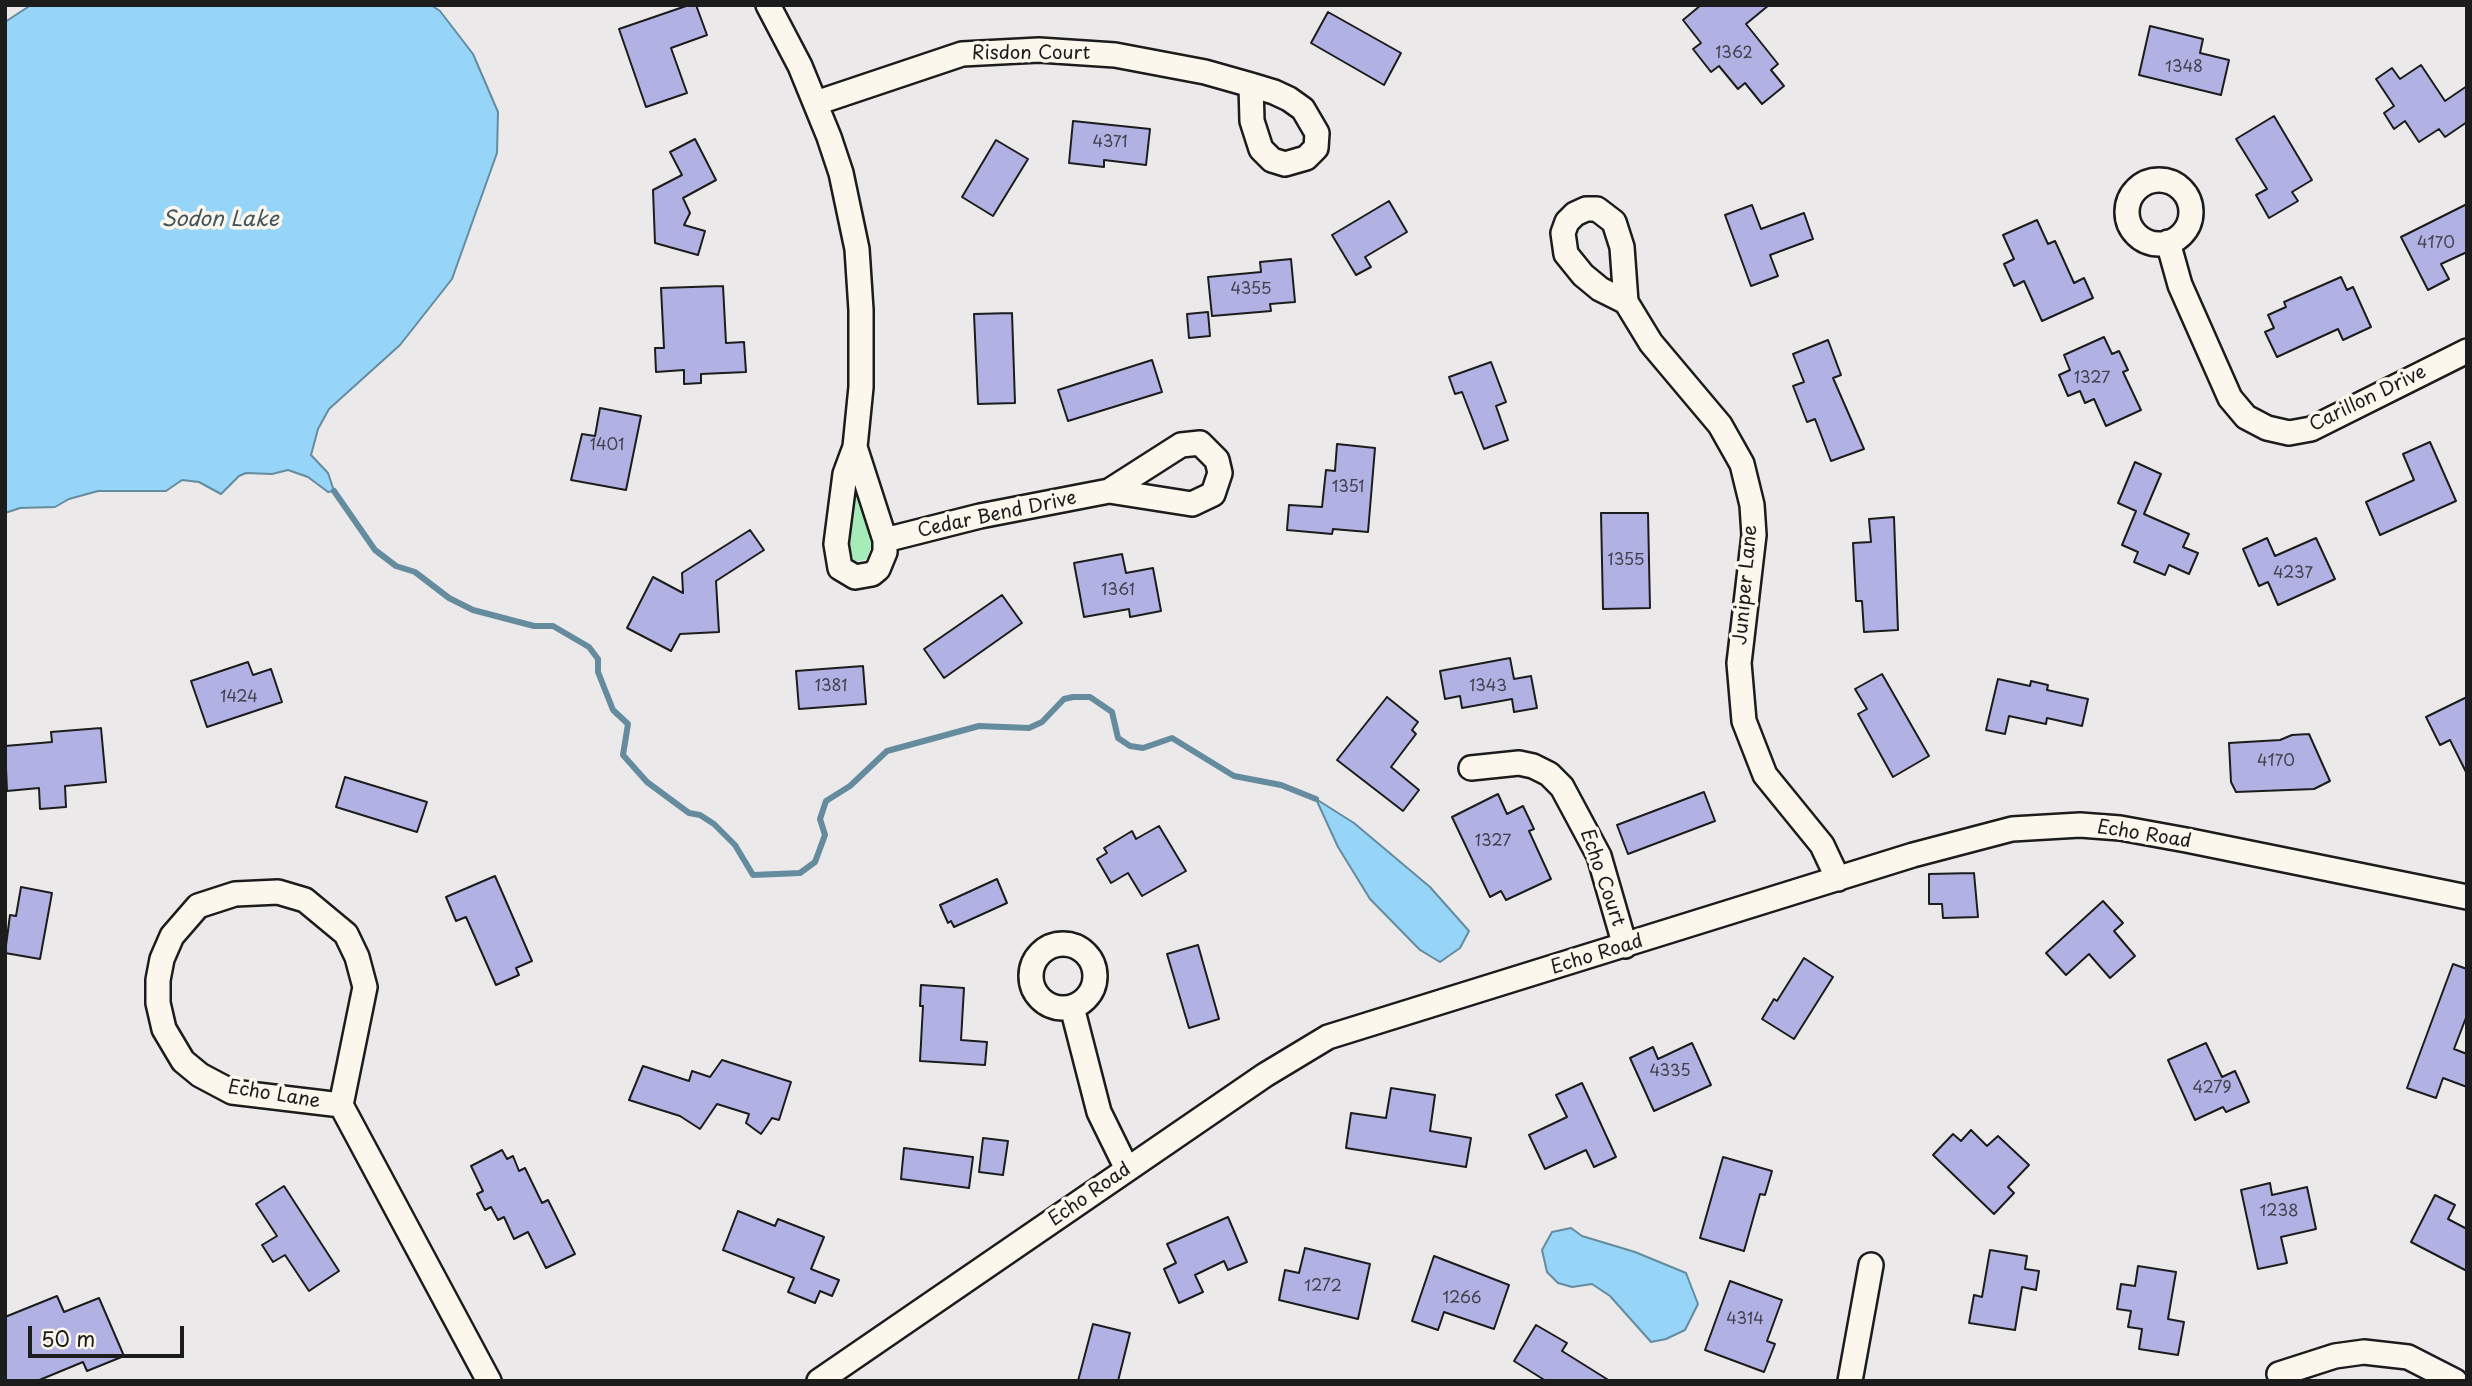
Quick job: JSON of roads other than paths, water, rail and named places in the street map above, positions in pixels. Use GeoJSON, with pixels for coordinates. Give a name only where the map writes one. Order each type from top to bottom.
{"type":"FeatureCollection","features":[{"type":"Feature","properties":{"kind":"street"},"geometry":{"type":"LineString","coordinates":[[768,5],[816,103],[841,173],[857,249],[862,353],[855,447],[845,474],[836,544],[841,568],[855,578],[872,574],[882,562],[885,540],[855,447]]}},
{"type":"Feature","properties":{"kind":"street","name":"Risdon Court"},"geometry":{"type":"LineString","coordinates":[[816,103],[925,65],[985,51],[1039,50],[1115,55],[1161,62],[1251,85]]}},
{"type":"Feature","properties":{"kind":"street","name":"Carillon Drive"},"geometry":{"type":"LineString","coordinates":[[2168,242],[2180,285],[2230,398],[2246,417],[2267,428],[2289,433],[2311,429],[2467,351]]}},
{"type":"Feature","properties":{"kind":"street","name":"Juniper Lane"},"geometry":{"type":"LineString","coordinates":[[1626,302],[1651,343],[1720,425],[1742,464],[1754,527],[1740,663],[1744,721],[1765,775],[1822,845],[1838,879]]}},
{"type":"Feature","properties":{"kind":"street","name":"Cedar Bend Drive"},"geometry":{"type":"LineString","coordinates":[[885,540],[980,516],[1109,492]]}},
{"type":"Feature","properties":{"kind":"street","name":"Echo Court"},"geometry":{"type":"LineString","coordinates":[[1471,768],[1502,763],[1533,766],[1549,774],[1562,787],[1599,856],[1625,946]]}},
{"type":"Feature","properties":{"kind":"street","name":"Echo Road"},"geometry":{"type":"LineString","coordinates":[[819,1381],[1265,1075],[1328,1037],[1987,834],[2031,826],[2080,825],[2120,828],[2467,897]]}},
{"type":"Feature","properties":{"kind":"street","name":"Echo Lane"},"geometry":{"type":"LineString","coordinates":[[341,1105],[232,1092],[200,1075],[183,1061],[164,1029],[158,1003],[158,980],[162,959],[172,936],[198,906],[235,894],[278,892],[304,900],[346,934],[357,957],[365,987],[341,1105],[489,1381]]}},
{"type":"Feature","properties":{"kind":"street"},"geometry":{"type":"LineString","coordinates":[[1072,1007],[1099,1112],[1127,1169]]}},
{"type":"Feature","properties":{"kind":"street"},"geometry":{"type":"LineString","coordinates":[[1850,1381],[1871,1265]]}},
{"type":"Feature","properties":{"kind":"street"},"geometry":{"type":"LineString","coordinates":[[2278,1374],[2335,1356],[2364,1352],[2408,1357],[2455,1381]]}},
{"type":"Feature","properties":{"kind":"water","name":"Sodon Lake"},"geometry":{"type":"Polygon","coordinates":[[[31,5],[431,5],[440,11],[473,54],[498,112],[497,153],[452,279],[400,345],[329,409],[318,429],[311,455],[328,473],[334,491],[328,492],[308,477],[288,470],[272,474],[246,473],[239,476],[221,494],[199,482],[182,480],[166,491],[98,491],[69,499],[55,507],[20,508],[5,513],[5,22],[31,5]]]}},
{"type":"Feature","properties":{"kind":"water"},"geometry":{"type":"Polygon","coordinates":[[[1316,799],[1354,823],[1430,887],[1469,931],[1460,948],[1440,962],[1420,950],[1370,899],[1338,847],[1316,799]]]}},
{"type":"Feature","properties":{"kind":"water"},"geometry":{"type":"Polygon","coordinates":[[[1571,1228],[1582,1236],[1635,1252],[1686,1273],[1698,1304],[1685,1330],[1666,1339],[1651,1342],[1610,1296],[1592,1284],[1572,1287],[1558,1283],[1547,1272],[1542,1250],[1552,1232],[1571,1228]]]}},
{"type":"Feature","properties":{"kind":"waterway"},"geometry":{"type":"LineString","coordinates":[[334,491],[375,550],[396,566],[415,572],[449,598],[473,610],[534,626],[553,626],[589,647],[598,659],[598,672],[613,710],[628,724],[623,755],[647,782],[689,813],[700,815],[714,824],[735,845],[753,875],[800,873],[815,862],[825,835],[820,819],[826,801],[850,786],[887,751],[979,726],[1029,728],[1042,722],[1064,699],[1073,697],[1090,697],[1112,712],[1118,738],[1130,746],[1143,748],[1172,738],[1234,776],[1281,785],[1316,799]]}}]}
